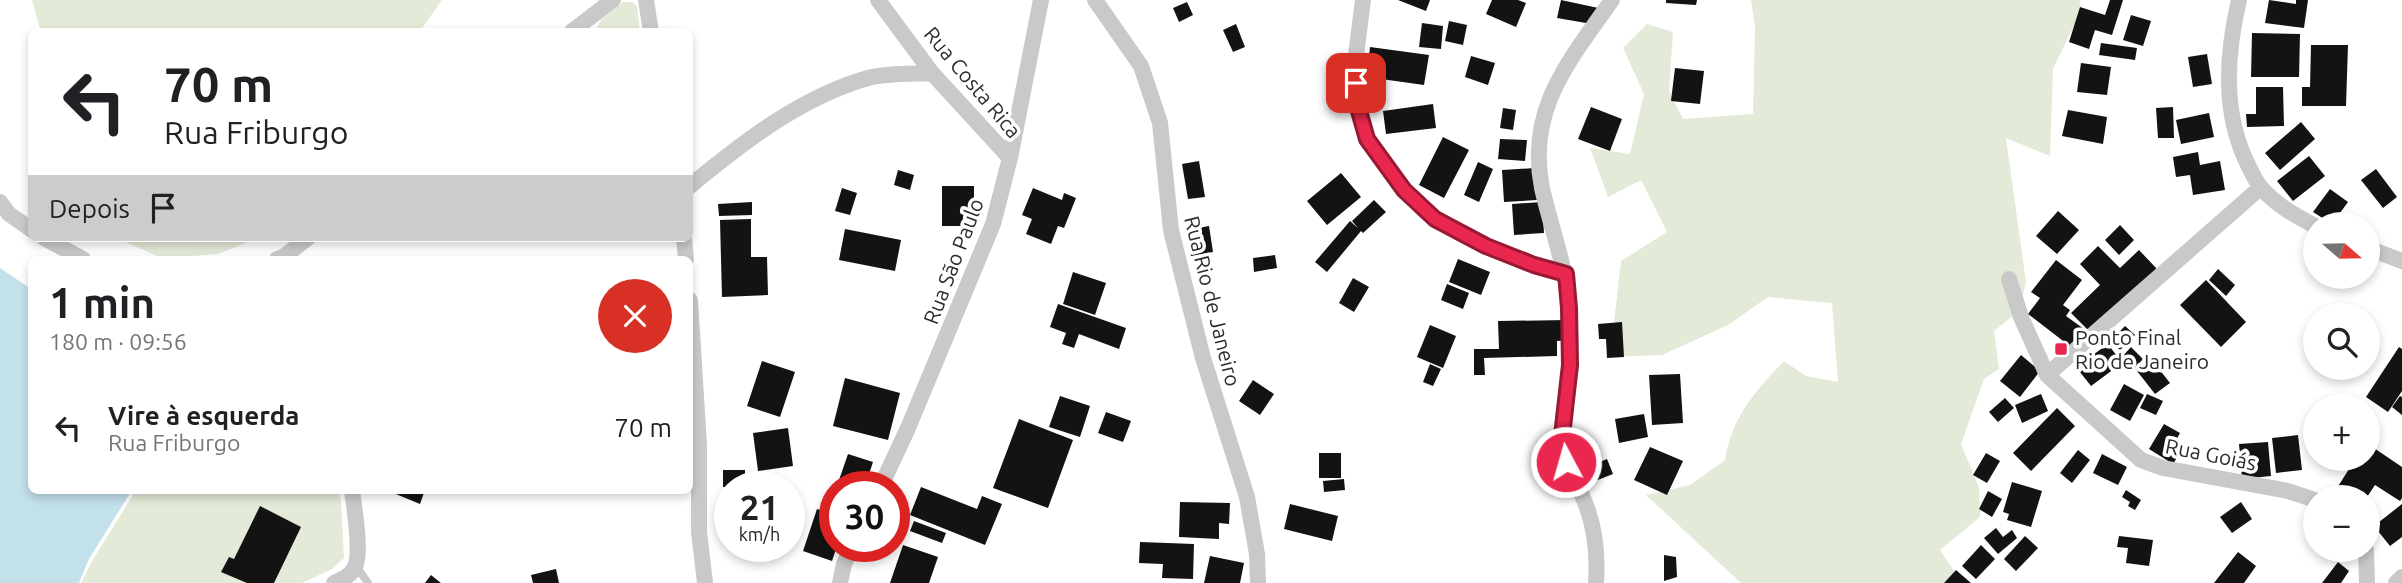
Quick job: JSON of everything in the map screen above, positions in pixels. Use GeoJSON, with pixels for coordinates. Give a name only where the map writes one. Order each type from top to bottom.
{"type":"FeatureCollection","features":[{"type":"Feature","properties":{"kind":"street"},"geometry":{"type":"LineString","coordinates":[[576,28],[613,0]]}},
{"type":"Feature","properties":{"kind":"street"},"geometry":{"type":"LineString","coordinates":[[646,0],[650,28]]}},
{"type":"Feature","properties":{"kind":"street","name":"Rua Costa Rica"},"geometry":{"type":"LineString","coordinates":[[878,0],[932,72],[1010,158]]}},
{"type":"Feature","properties":{"kind":"street","name":"Rua São Paulo"},"geometry":{"type":"LineString","coordinates":[[888,471],[993,224],[1010,158],[1041,0]]}},
{"type":"Feature","properties":{"kind":"street","name":"Rua Rio de Janeiro"},"geometry":{"type":"LineString","coordinates":[[1095,0],[1141,66],[1160,123],[1171,230],[1203,358],[1247,497],[1257,554],[1258,583]]}},
{"type":"Feature","properties":{"kind":"street"},"geometry":{"type":"LineString","coordinates":[[1363,0],[1355,63],[1357,104],[1367,139],[1404,190],[1435,219],[1486,246],[1566,274]]}},
{"type":"Feature","properties":{"kind":"street"},"geometry":{"type":"LineString","coordinates":[[1596,583],[1597,547],[1585,503],[1566,462],[1562,436],[1570,365],[1569,308],[1566,274],[1542,186],[1537,142],[1548,100],[1567,65],[1612,0]]}},
{"type":"Feature","properties":{"kind":"street"},"geometry":{"type":"LineString","coordinates":[[2239,0],[2231,38],[2228,72],[2234,130],[2242,154],[2260,188],[2280,206],[2303,219]]}},
{"type":"Feature","properties":{"kind":"street"},"geometry":{"type":"LineString","coordinates":[[693,184],[735,149],[834,90],[871,77],[932,72]]}},
{"type":"Feature","properties":{"kind":"street"},"geometry":{"type":"LineString","coordinates":[[2047,374],[2260,188]]}},
{"type":"Feature","properties":{"kind":"street"},"geometry":{"type":"LineString","coordinates":[[0,202],[9,214],[28,227]]}},
{"type":"Feature","properties":{"kind":"street"},"geometry":{"type":"LineString","coordinates":[[51,242],[77,256]]}},
{"type":"Feature","properties":{"kind":"street"},"geometry":{"type":"LineString","coordinates":[[284,256],[303,242]]}},
{"type":"Feature","properties":{"kind":"street"},"geometry":{"type":"LineString","coordinates":[[2380,253],[2402,261]]}},
{"type":"Feature","properties":{"kind":"street","name":"Rua Goiás"},"geometry":{"type":"LineString","coordinates":[[2009,279],[2021,317],[2047,374],[2141,460],[2162,468],[2303,496]]}},
{"type":"Feature","properties":{"kind":"street"},"geometry":{"type":"LineString","coordinates":[[693,348],[699,445],[699,532],[705,583]]}},
{"type":"Feature","properties":{"kind":"street"},"geometry":{"type":"LineString","coordinates":[[334,583],[346,578],[356,566],[357,526],[353,494]]}},
{"type":"Feature","properties":{"kind":"street"},"geometry":{"type":"LineString","coordinates":[[839,583],[847,562]]}},
{"type":"Feature","properties":{"kind":"street"},"geometry":{"type":"LineString","coordinates":[[2366,562],[2367,580]]}},
{"type":"Feature","properties":{"kind":"street"},"geometry":{"type":"LineString","coordinates":[[2396,583],[2402,577]]}},
{"type":"Feature","properties":{"kind":"lane"},"geometry":{"type":"LineString","coordinates":[[356,566],[368,583]]}},
{"type":"Feature","properties":{"kind":"green space"},"geometry":{"type":"Polygon","coordinates":[[[32,0],[442,0],[422,28],[40,28],[32,0]]]}},
{"type":"Feature","properties":{"kind":"green space"},"geometry":{"type":"Polygon","coordinates":[[[1751,0],[2080,0],[2081,11],[2053,69],[2050,156],[2006,138],[2026,282],[2019,311],[1994,331],[1999,369],[1984,379],[1961,444],[1979,487],[1980,517],[1940,550],[1962,583],[1741,583],[1646,495],[1690,485],[1725,460],[1733,431],[1746,406],[1784,361],[1806,376],[1838,382],[1832,303],[1768,297],[1728,325],[1662,355],[1610,357],[1621,261],[1667,232],[1641,180],[1608,197],[1590,148],[1630,154],[1644,94],[1623,48],[1647,24],[1673,32],[1669,91],[1683,119],[1753,114],[1755,26],[1751,0]]]}},
{"type":"Feature","properties":{"kind":"green space"},"geometry":{"type":"Polygon","coordinates":[[[623,2],[632,2],[637,6],[640,28],[597,28],[601,20],[623,2]]]}},
{"type":"Feature","properties":{"kind":"green space"},"geometry":{"type":"Polygon","coordinates":[[[126,242],[247,242],[218,254],[157,256],[126,242]]]}},
{"type":"Feature","properties":{"kind":"green space"},"geometry":{"type":"Polygon","coordinates":[[[134,494],[339,494],[341,500],[344,558],[332,569],[302,583],[81,583],[134,494]]]}},
{"type":"Feature","properties":{"kind":"water"},"geometry":{"type":"Polygon","coordinates":[[[0,268],[28,287],[28,494],[130,494],[89,559],[79,583],[0,583],[0,268]]]}},
{"type":"Feature","properties":{"kind":"building"},"geometry":{"type":"Polygon","coordinates":[[[1398,0],[1430,0],[1426,11],[1398,0]]]}},
{"type":"Feature","properties":{"kind":"building"},"geometry":{"type":"Polygon","coordinates":[[[1492,0],[1518,0],[1526,3],[1516,27],[1486,14],[1492,0]]]}},
{"type":"Feature","properties":{"kind":"building"},"geometry":{"type":"Polygon","coordinates":[[[1561,0],[1603,9],[1592,24],[1557,18],[1561,0]]]}},
{"type":"Feature","properties":{"kind":"building"},"geometry":{"type":"Polygon","coordinates":[[[1666,0],[1697,0],[1696,5],[1666,3],[1666,0]]]}},
{"type":"Feature","properties":{"kind":"building"},"geometry":{"type":"Polygon","coordinates":[[[2110,0],[2123,0],[2112,35],[2095,30],[2089,49],[2069,42],[2080,7],[2105,15],[2110,0]]]}},
{"type":"Feature","properties":{"kind":"building"},"geometry":{"type":"Polygon","coordinates":[[[2269,0],[2296,4],[2296,0],[2308,0],[2304,28],[2265,23],[2269,0]]]}},
{"type":"Feature","properties":{"kind":"building"},"geometry":{"type":"Polygon","coordinates":[[[1187,2],[1193,15],[1179,22],[1173,8],[1187,2]]]}},
{"type":"Feature","properties":{"kind":"building"},"geometry":{"type":"Polygon","coordinates":[[[2131,15],[2151,21],[2143,46],[2123,40],[2131,15]]]}},
{"type":"Feature","properties":{"kind":"building"},"geometry":{"type":"Polygon","coordinates":[[[1449,21],[1467,25],[1463,45],[1445,41],[1449,21]]]}},
{"type":"Feature","properties":{"kind":"building"},"geometry":{"type":"Polygon","coordinates":[[[1422,23],[1443,26],[1441,49],[1419,47],[1422,23]]]}},
{"type":"Feature","properties":{"kind":"building"},"geometry":{"type":"Polygon","coordinates":[[[1236,24],[1245,47],[1233,52],[1223,30],[1236,24]]]}},
{"type":"Feature","properties":{"kind":"building"},"geometry":{"type":"Polygon","coordinates":[[[2252,33],[2300,34],[2299,77],[2251,77],[2252,33]]]}},
{"type":"Feature","properties":{"kind":"building"},"geometry":{"type":"Polygon","coordinates":[[[2101,43],[2137,48],[2135,60],[2099,55],[2101,43]]]}},
{"type":"Feature","properties":{"kind":"building"},"geometry":{"type":"Polygon","coordinates":[[[2311,45],[2348,45],[2346,106],[2302,106],[2302,87],[2310,87],[2311,45]]]}},
{"type":"Feature","properties":{"kind":"building"},"geometry":{"type":"Polygon","coordinates":[[[1370,47],[1429,55],[1424,85],[1367,77],[1370,47]]]}},
{"type":"Feature","properties":{"kind":"building"},"geometry":{"type":"Polygon","coordinates":[[[2207,54],[2212,84],[2193,87],[2188,57],[2207,54]]]}},
{"type":"Feature","properties":{"kind":"building"},"geometry":{"type":"Polygon","coordinates":[[[1471,56],[1495,63],[1488,85],[1465,77],[1471,56]]]}},
{"type":"Feature","properties":{"kind":"building"},"geometry":{"type":"Polygon","coordinates":[[[2081,63],[2111,67],[2107,95],[2077,92],[2081,63]]]}},
{"type":"Feature","properties":{"kind":"building"},"geometry":{"type":"Polygon","coordinates":[[[1675,68],[1704,71],[1700,104],[1671,101],[1675,68]]]}},
{"type":"Feature","properties":{"kind":"building"},"geometry":{"type":"Polygon","coordinates":[[[2256,87],[2283,87],[2284,126],[2247,127],[2246,114],[2256,114],[2256,87]]]}},
{"type":"Feature","properties":{"kind":"building"},"geometry":{"type":"Polygon","coordinates":[[[1433,104],[1436,128],[1386,134],[1383,111],[1433,104]]]}},
{"type":"Feature","properties":{"kind":"building"},"geometry":{"type":"Polygon","coordinates":[[[1591,107],[1622,119],[1610,151],[1578,139],[1591,107]]]}},
{"type":"Feature","properties":{"kind":"building"},"geometry":{"type":"Polygon","coordinates":[[[2173,107],[2174,138],[2158,138],[2156,108],[2173,107]]]}},
{"type":"Feature","properties":{"kind":"building"},"geometry":{"type":"Polygon","coordinates":[[[1503,108],[1516,110],[1513,130],[1500,128],[1503,108]]]}},
{"type":"Feature","properties":{"kind":"building"},"geometry":{"type":"Polygon","coordinates":[[[2068,110],[2107,117],[2103,144],[2062,136],[2068,110]]]}},
{"type":"Feature","properties":{"kind":"building"},"geometry":{"type":"Polygon","coordinates":[[[2209,113],[2214,137],[2181,144],[2176,120],[2209,113]]]}},
{"type":"Feature","properties":{"kind":"building"},"geometry":{"type":"Polygon","coordinates":[[[2301,122],[2315,139],[2280,170],[2265,153],[2301,122]]]}},
{"type":"Feature","properties":{"kind":"building"},"geometry":{"type":"Polygon","coordinates":[[[1443,137],[1469,150],[1444,198],[1419,185],[1443,137]]]}},
{"type":"Feature","properties":{"kind":"building"},"geometry":{"type":"Polygon","coordinates":[[[1500,139],[1527,140],[1525,161],[1498,159],[1500,139]]]}},
{"type":"Feature","properties":{"kind":"building"},"geometry":{"type":"Polygon","coordinates":[[[2198,152],[2200,165],[2220,161],[2225,190],[2193,195],[2190,175],[2176,177],[2173,157],[2198,152]]]}},
{"type":"Feature","properties":{"kind":"building"},"geometry":{"type":"Polygon","coordinates":[[[2309,156],[2325,176],[2293,201],[2277,181],[2309,156]]]}},
{"type":"Feature","properties":{"kind":"building"},"geometry":{"type":"Polygon","coordinates":[[[1199,161],[1205,197],[1188,199],[1182,164],[1199,161]]]}},
{"type":"Feature","properties":{"kind":"building"},"geometry":{"type":"Polygon","coordinates":[[[1478,162],[1493,169],[1479,202],[1464,195],[1478,162]]]}},
{"type":"Feature","properties":{"kind":"building"},"geometry":{"type":"Polygon","coordinates":[[[1535,168],[1537,200],[1504,202],[1502,170],[1535,168]]]}},
{"type":"Feature","properties":{"kind":"building"},"geometry":{"type":"Polygon","coordinates":[[[2376,169],[2397,197],[2383,208],[2361,180],[2376,169]]]}},
{"type":"Feature","properties":{"kind":"building"},"geometry":{"type":"Polygon","coordinates":[[[898,170],[914,175],[910,190],[894,185],[898,170]]]}},
{"type":"Feature","properties":{"kind":"building"},"geometry":{"type":"Polygon","coordinates":[[[1341,173],[1361,197],[1327,225],[1307,201],[1341,173]]]}},
{"type":"Feature","properties":{"kind":"building"},"geometry":{"type":"Polygon","coordinates":[[[942,186],[974,186],[974,226],[942,226],[942,186]]]}},
{"type":"Feature","properties":{"kind":"building"},"geometry":{"type":"Polygon","coordinates":[[[842,188],[857,193],[850,215],[835,211],[842,188]]]}},
{"type":"Feature","properties":{"kind":"building"},"geometry":{"type":"Polygon","coordinates":[[[1033,188],[1062,200],[1064,193],[1076,198],[1064,228],[1058,226],[1051,244],[1026,234],[1032,219],[1022,215],[1033,188]]]}},
{"type":"Feature","properties":{"kind":"building"},"geometry":{"type":"Polygon","coordinates":[[[2330,189],[2348,202],[2341,212],[2313,212],[2330,189]]]}},
{"type":"Feature","properties":{"kind":"building"},"geometry":{"type":"Polygon","coordinates":[[[1374,200],[1386,212],[1363,233],[1361,231],[1327,272],[1315,262],[1350,221],[1358,228],[1352,221],[1374,200]]]}},
{"type":"Feature","properties":{"kind":"building"},"geometry":{"type":"Polygon","coordinates":[[[752,202],[752,215],[719,216],[718,204],[752,202]]]}},
{"type":"Feature","properties":{"kind":"building"},"geometry":{"type":"Polygon","coordinates":[[[1542,202],[1544,233],[1514,235],[1512,204],[1542,202]]]}},
{"type":"Feature","properties":{"kind":"building"},"geometry":{"type":"Polygon","coordinates":[[[2058,211],[2079,230],[2057,254],[2036,236],[2058,211]]]}},
{"type":"Feature","properties":{"kind":"building"},"geometry":{"type":"Polygon","coordinates":[[[751,219],[751,257],[767,257],[768,295],[722,297],[720,220],[751,219]]]}},
{"type":"Feature","properties":{"kind":"building"},"geometry":{"type":"Polygon","coordinates":[[[2120,225],[2134,240],[2119,255],[2105,240],[2120,225]]]}},
{"type":"Feature","properties":{"kind":"building"},"geometry":{"type":"Polygon","coordinates":[[[1209,226],[1213,252],[1191,256],[1187,230],[1209,226]]]}},
{"type":"Feature","properties":{"kind":"building"},"geometry":{"type":"Polygon","coordinates":[[[845,229],[901,240],[895,271],[839,260],[845,229]]]}},
{"type":"Feature","properties":{"kind":"building"},"geometry":{"type":"Polygon","coordinates":[[[2098,246],[2120,268],[2139,250],[2157,269],[2091,333],[2071,313],[2100,285],[2080,264],[2098,246]]]}},
{"type":"Feature","properties":{"kind":"building"},"geometry":{"type":"Polygon","coordinates":[[[1275,255],[1277,268],[1254,272],[1253,258],[1275,255]]]}},
{"type":"Feature","properties":{"kind":"building"},"geometry":{"type":"Polygon","coordinates":[[[1458,259],[1490,272],[1481,295],[1449,282],[1458,259]]]}},
{"type":"Feature","properties":{"kind":"building"},"geometry":{"type":"Polygon","coordinates":[[[2056,260],[2082,280],[2063,305],[2070,310],[2066,316],[2084,329],[2071,347],[2028,314],[2040,298],[2031,292],[2056,260]]]}},
{"type":"Feature","properties":{"kind":"building"},"geometry":{"type":"Polygon","coordinates":[[[2218,269],[2235,285],[2226,296],[2209,280],[2218,269]]]}},
{"type":"Feature","properties":{"kind":"building"},"geometry":{"type":"Polygon","coordinates":[[[1073,272],[1106,283],[1095,315],[1063,304],[1073,272]]]}},
{"type":"Feature","properties":{"kind":"building"},"geometry":{"type":"Polygon","coordinates":[[[1353,278],[1369,287],[1354,312],[1339,303],[1353,278]]]}},
{"type":"Feature","properties":{"kind":"building"},"geometry":{"type":"Polygon","coordinates":[[[2206,280],[2246,322],[2221,347],[2180,305],[2206,280]]]}},
{"type":"Feature","properties":{"kind":"building"},"geometry":{"type":"Polygon","coordinates":[[[1447,284],[1469,293],[1463,309],[1441,300],[1447,284]]]}},
{"type":"Feature","properties":{"kind":"building"},"geometry":{"type":"Polygon","coordinates":[[[1058,304],[1126,328],[1119,349],[1079,334],[1074,348],[1062,344],[1066,333],[1050,327],[1058,304]]]}},
{"type":"Feature","properties":{"kind":"building"},"geometry":{"type":"Polygon","coordinates":[[[1568,320],[1568,340],[1557,341],[1557,356],[1484,358],[1485,375],[1474,375],[1474,349],[1499,349],[1498,321],[1568,320]]]}},
{"type":"Feature","properties":{"kind":"building"},"geometry":{"type":"Polygon","coordinates":[[[1622,322],[1624,357],[1607,358],[1606,339],[1599,339],[1598,324],[1622,322]]]}},
{"type":"Feature","properties":{"kind":"building"},"geometry":{"type":"Polygon","coordinates":[[[1430,325],[1456,336],[1443,368],[1417,357],[1430,325]]]}},
{"type":"Feature","properties":{"kind":"building"},"geometry":{"type":"Polygon","coordinates":[[[2125,326],[2135,335],[2120,350],[2110,341],[2125,326]]]}},
{"type":"Feature","properties":{"kind":"building"},"geometry":{"type":"Polygon","coordinates":[[[2108,344],[2122,363],[2091,386],[2076,367],[2108,344]]]}},
{"type":"Feature","properties":{"kind":"building"},"geometry":{"type":"Polygon","coordinates":[[[2131,347],[2143,359],[2133,370],[2121,358],[2131,347]]]}},
{"type":"Feature","properties":{"kind":"building"},"geometry":{"type":"Polygon","coordinates":[[[2399,347],[2402,349],[2402,391],[2388,412],[2380,407],[2380,394],[2368,394],[2377,380],[2380,380],[2380,376],[2399,347]]]}},
{"type":"Feature","properties":{"kind":"building"},"geometry":{"type":"Polygon","coordinates":[[[2021,355],[2040,371],[2020,397],[2000,381],[2021,355]]]}},
{"type":"Feature","properties":{"kind":"building"},"geometry":{"type":"Polygon","coordinates":[[[2152,360],[2170,383],[2155,394],[2137,371],[2152,360]]]}},
{"type":"Feature","properties":{"kind":"building"},"geometry":{"type":"Polygon","coordinates":[[[762,361],[795,372],[780,417],[747,406],[762,361]]]}},
{"type":"Feature","properties":{"kind":"building"},"geometry":{"type":"Polygon","coordinates":[[[1430,364],[1441,369],[1433,386],[1423,382],[1430,364]]]}},
{"type":"Feature","properties":{"kind":"building"},"geometry":{"type":"Polygon","coordinates":[[[1680,374],[1683,423],[1652,425],[1649,375],[1680,374]]]}},
{"type":"Feature","properties":{"kind":"building"},"geometry":{"type":"Polygon","coordinates":[[[845,378],[900,393],[888,440],[833,426],[845,378]]]}},
{"type":"Feature","properties":{"kind":"building"},"geometry":{"type":"Polygon","coordinates":[[[1253,380],[1274,394],[1260,415],[1239,401],[1253,380]]]}},
{"type":"Feature","properties":{"kind":"building"},"geometry":{"type":"Polygon","coordinates":[[[2124,384],[2144,395],[2130,421],[2110,410],[2124,384]]]}},
{"type":"Feature","properties":{"kind":"building"},"geometry":{"type":"Polygon","coordinates":[[[2041,394],[2048,411],[2022,423],[2015,405],[2041,394]]]}},
{"type":"Feature","properties":{"kind":"building"},"geometry":{"type":"Polygon","coordinates":[[[2147,394],[2163,401],[2156,415],[2140,408],[2147,394]]]}},
{"type":"Feature","properties":{"kind":"building"},"geometry":{"type":"Polygon","coordinates":[[[1060,396],[1090,406],[1080,437],[1049,427],[1060,396]]]}},
{"type":"Feature","properties":{"kind":"building"},"geometry":{"type":"Polygon","coordinates":[[[2400,396],[2402,397],[2402,415],[2392,407],[2400,396]]]}},
{"type":"Feature","properties":{"kind":"building"},"geometry":{"type":"Polygon","coordinates":[[[2005,398],[2014,408],[1998,422],[1989,412],[2005,398]]]}},
{"type":"Feature","properties":{"kind":"building"},"geometry":{"type":"Polygon","coordinates":[[[2057,408],[2075,426],[2031,471],[2013,453],[2057,408]]]}},
{"type":"Feature","properties":{"kind":"building"},"geometry":{"type":"Polygon","coordinates":[[[1106,412],[1131,421],[1123,442],[1098,433],[1106,412]]]}},
{"type":"Feature","properties":{"kind":"building"},"geometry":{"type":"Polygon","coordinates":[[[1644,414],[1648,437],[1619,443],[1615,419],[1644,414]]]}},
{"type":"Feature","properties":{"kind":"building"},"geometry":{"type":"Polygon","coordinates":[[[1019,419],[1073,440],[1048,508],[993,488],[1019,419]]]}},
{"type":"Feature","properties":{"kind":"building"},"geometry":{"type":"Polygon","coordinates":[[[2164,424],[2180,433],[2173,446],[2181,451],[2173,464],[2149,449],[2164,424]]]}},
{"type":"Feature","properties":{"kind":"building"},"geometry":{"type":"Polygon","coordinates":[[[788,428],[793,466],[758,471],[753,433],[788,428]]]}},
{"type":"Feature","properties":{"kind":"building"},"geometry":{"type":"Polygon","coordinates":[[[2298,435],[2302,470],[2276,473],[2272,438],[2298,435]]]}},
{"type":"Feature","properties":{"kind":"building"},"geometry":{"type":"Polygon","coordinates":[[[2268,442],[2271,476],[2242,479],[2239,444],[2268,442]]]}},
{"type":"Feature","properties":{"kind":"building"},"geometry":{"type":"Polygon","coordinates":[[[1650,447],[1683,461],[1667,495],[1634,480],[1650,447]]]}},
{"type":"Feature","properties":{"kind":"building"},"geometry":{"type":"Polygon","coordinates":[[[2078,450],[2090,460],[2072,483],[2060,473],[2078,450]]]}},
{"type":"Feature","properties":{"kind":"building"},"geometry":{"type":"Polygon","coordinates":[[[2380,452],[2402,467],[2400,501],[2380,488],[2380,485],[2339,485],[2348,471],[2380,471],[2380,452]]]}},
{"type":"Feature","properties":{"kind":"building"},"geometry":{"type":"Polygon","coordinates":[[[1319,453],[1341,453],[1341,478],[1319,478],[1319,453]]]}},
{"type":"Feature","properties":{"kind":"building"},"geometry":{"type":"Polygon","coordinates":[[[1986,453],[2000,461],[1987,483],[1973,475],[1986,453]]]}},
{"type":"Feature","properties":{"kind":"building"},"geometry":{"type":"Polygon","coordinates":[[[848,454],[873,462],[870,471],[842,471],[848,454]]]}},
{"type":"Feature","properties":{"kind":"building"},"geometry":{"type":"Polygon","coordinates":[[[2102,454],[2127,467],[2118,485],[2093,473],[2102,454]]]}},
{"type":"Feature","properties":{"kind":"building"},"geometry":{"type":"Polygon","coordinates":[[[1607,459],[1613,474],[1590,483],[1584,469],[1607,459]]]}},
{"type":"Feature","properties":{"kind":"building"},"geometry":{"type":"Polygon","coordinates":[[[1344,479],[1345,490],[1324,492],[1323,481],[1344,479]]]}},
{"type":"Feature","properties":{"kind":"building"},"geometry":{"type":"Polygon","coordinates":[[[2012,482],[2042,491],[2031,527],[2007,520],[2009,514],[2003,512],[2012,482]]]}},
{"type":"Feature","properties":{"kind":"building"},"geometry":{"type":"Polygon","coordinates":[[[921,487],[977,509],[982,496],[1002,504],[985,545],[910,515],[921,487]]]}},
{"type":"Feature","properties":{"kind":"building"},"geometry":{"type":"Polygon","coordinates":[[[2126,490],[2141,500],[2135,510],[2128,506],[2130,502],[2122,497],[2126,490]]]}},
{"type":"Feature","properties":{"kind":"building"},"geometry":{"type":"Polygon","coordinates":[[[1988,491],[2002,499],[1992,517],[1979,509],[1988,491]]]}},
{"type":"Feature","properties":{"kind":"building"},"geometry":{"type":"Polygon","coordinates":[[[396,494],[424,494],[420,504],[396,494]]]}},
{"type":"Feature","properties":{"kind":"building"},"geometry":{"type":"Polygon","coordinates":[[[1180,502],[1230,503],[1229,524],[1219,523],[1219,539],[1179,537],[1180,502]]]}},
{"type":"Feature","properties":{"kind":"building"},"geometry":{"type":"Polygon","coordinates":[[[2241,502],[2252,519],[2232,533],[2220,517],[2241,502]]]}},
{"type":"Feature","properties":{"kind":"building"},"geometry":{"type":"Polygon","coordinates":[[[1290,504],[1338,516],[1332,541],[1284,529],[1290,504]]]}},
{"type":"Feature","properties":{"kind":"building"},"geometry":{"type":"Polygon","coordinates":[[[2402,504],[2402,537],[2390,546],[2380,534],[2380,521],[2402,504]]]}},
{"type":"Feature","properties":{"kind":"building"},"geometry":{"type":"Polygon","coordinates":[[[260,506],[301,527],[274,583],[247,583],[221,572],[229,557],[234,559],[260,506]]]}},
{"type":"Feature","properties":{"kind":"building"},"geometry":{"type":"Polygon","coordinates":[[[817,509],[819,510],[819,557],[805,552],[817,509]]]}},
{"type":"Feature","properties":{"kind":"building"},"geometry":{"type":"Polygon","coordinates":[[[914,521],[946,533],[942,543],[910,531],[914,521]]]}},
{"type":"Feature","properties":{"kind":"building"},"geometry":{"type":"Polygon","coordinates":[[[1996,528],[2003,537],[2012,530],[2017,538],[1998,554],[1984,538],[1996,528]]]}},
{"type":"Feature","properties":{"kind":"building"},"geometry":{"type":"Polygon","coordinates":[[[2025,536],[2038,548],[2016,571],[2004,559],[2025,536]]]}},
{"type":"Feature","properties":{"kind":"building"},"geometry":{"type":"Polygon","coordinates":[[[2119,536],[2153,540],[2149,566],[2126,563],[2128,548],[2117,547],[2119,536]]]}},
{"type":"Feature","properties":{"kind":"building"},"geometry":{"type":"Polygon","coordinates":[[[1140,542],[1194,544],[1193,579],[1162,578],[1163,564],[1139,563],[1140,542]]]}},
{"type":"Feature","properties":{"kind":"building"},"geometry":{"type":"Polygon","coordinates":[[[1981,545],[1995,559],[1976,579],[1962,566],[1981,545]]]}},
{"type":"Feature","properties":{"kind":"building"},"geometry":{"type":"Polygon","coordinates":[[[910,547],[938,557],[929,583],[890,583],[897,562],[910,562],[910,547]]]}},
{"type":"Feature","properties":{"kind":"building"},"geometry":{"type":"Polygon","coordinates":[[[2238,552],[2256,566],[2244,583],[2214,583],[2238,552]]]}},
{"type":"Feature","properties":{"kind":"building"},"geometry":{"type":"Polygon","coordinates":[[[1664,555],[1676,557],[1677,577],[1664,581],[1664,555]]]}},
{"type":"Feature","properties":{"kind":"building"},"geometry":{"type":"Polygon","coordinates":[[[1210,556],[1244,563],[1240,583],[1204,583],[1210,556]]]}},
{"type":"Feature","properties":{"kind":"building"},"geometry":{"type":"Polygon","coordinates":[[[2338,562],[2349,571],[2341,583],[2322,583],[2338,562]]]}},
{"type":"Feature","properties":{"kind":"building"},"geometry":{"type":"Polygon","coordinates":[[[556,569],[559,583],[533,583],[531,575],[556,569]]]}},
{"type":"Feature","properties":{"kind":"building"},"geometry":{"type":"Polygon","coordinates":[[[1956,570],[1971,583],[1944,583],[1956,570]]]}},
{"type":"Feature","properties":{"kind":"building"},"geometry":{"type":"Polygon","coordinates":[[[431,575],[441,583],[425,583],[431,575]]]}},
{"type":"Feature","properties":{"kind":"place","name":"Ponto Final Rio de Janeiro"},"geometry":{"type":"Point","coordinates":[2061,349]}},
{"type":"Feature","properties":{"kind":"route"},"geometry":{"type":"LineString","coordinates":[[1356,83],[1357,104],[1367,139],[1404,190],[1435,219],[1486,246],[1566,274],[1570,365],[1562,436],[1566,462]]}}]}
